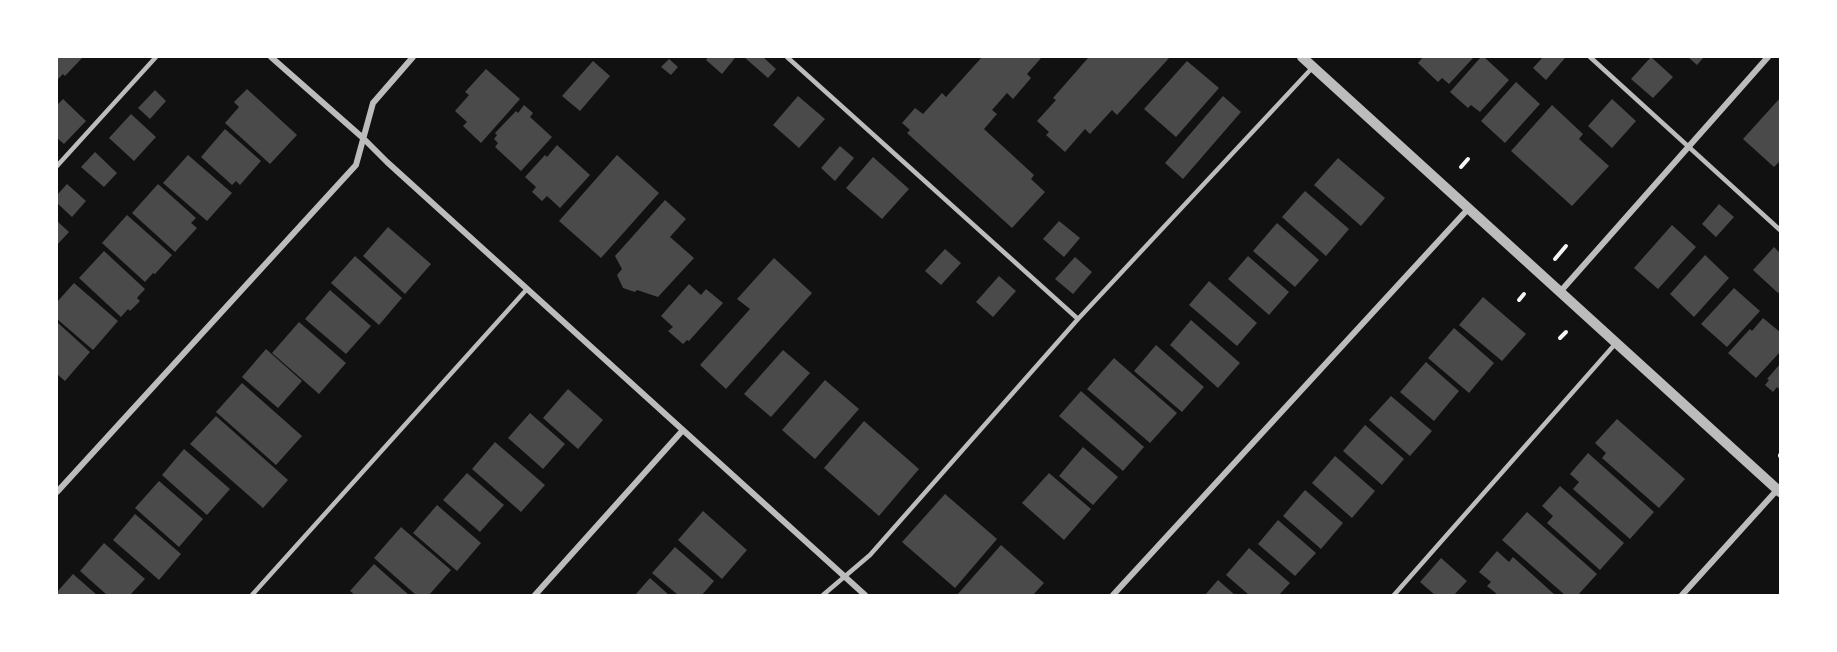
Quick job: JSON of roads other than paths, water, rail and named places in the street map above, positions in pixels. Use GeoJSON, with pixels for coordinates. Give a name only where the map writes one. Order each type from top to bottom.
{"type":"FeatureCollection","features":[{"type":"Feature","properties":{"kind":"street"},"geometry":{"type":"LineString","coordinates":[[271,57],[865,595]]}},
{"type":"Feature","properties":{"kind":"street"},"geometry":{"type":"LineString","coordinates":[[57,492],[356,165],[373,103],[413,57]]}},
{"type":"Feature","properties":{"kind":"street"},"geometry":{"type":"LineString","coordinates":[[1302,57],[1779,491],[1682,595]]}},
{"type":"Feature","properties":{"kind":"street"},"geometry":{"type":"LineString","coordinates":[[1560,292],[1768,57]]}},
{"type":"Feature","properties":{"kind":"street"},"geometry":{"type":"LineString","coordinates":[[1113,595],[1468,209]]}},
{"type":"Feature","properties":{"kind":"street"},"geometry":{"type":"LineString","coordinates":[[535,595],[683,430]]}},
{"type":"Feature","properties":{"kind":"lane"},"geometry":{"type":"LineString","coordinates":[[57,166],[156,57]]}},
{"type":"Feature","properties":{"kind":"lane"},"geometry":{"type":"LineString","coordinates":[[786,57],[1078,319]]}},
{"type":"Feature","properties":{"kind":"lane"},"geometry":{"type":"LineString","coordinates":[[1590,57],[1780,230]]}},
{"type":"Feature","properties":{"kind":"lane"},"geometry":{"type":"LineString","coordinates":[[823,595],[870,555],[1078,319],[1313,67]]}},
{"type":"Feature","properties":{"kind":"lane"},"geometry":{"type":"LineString","coordinates":[[252,595],[527,289]]}},
{"type":"Feature","properties":{"kind":"lane"},"geometry":{"type":"LineString","coordinates":[[1394,595],[1616,343]]}}]}
